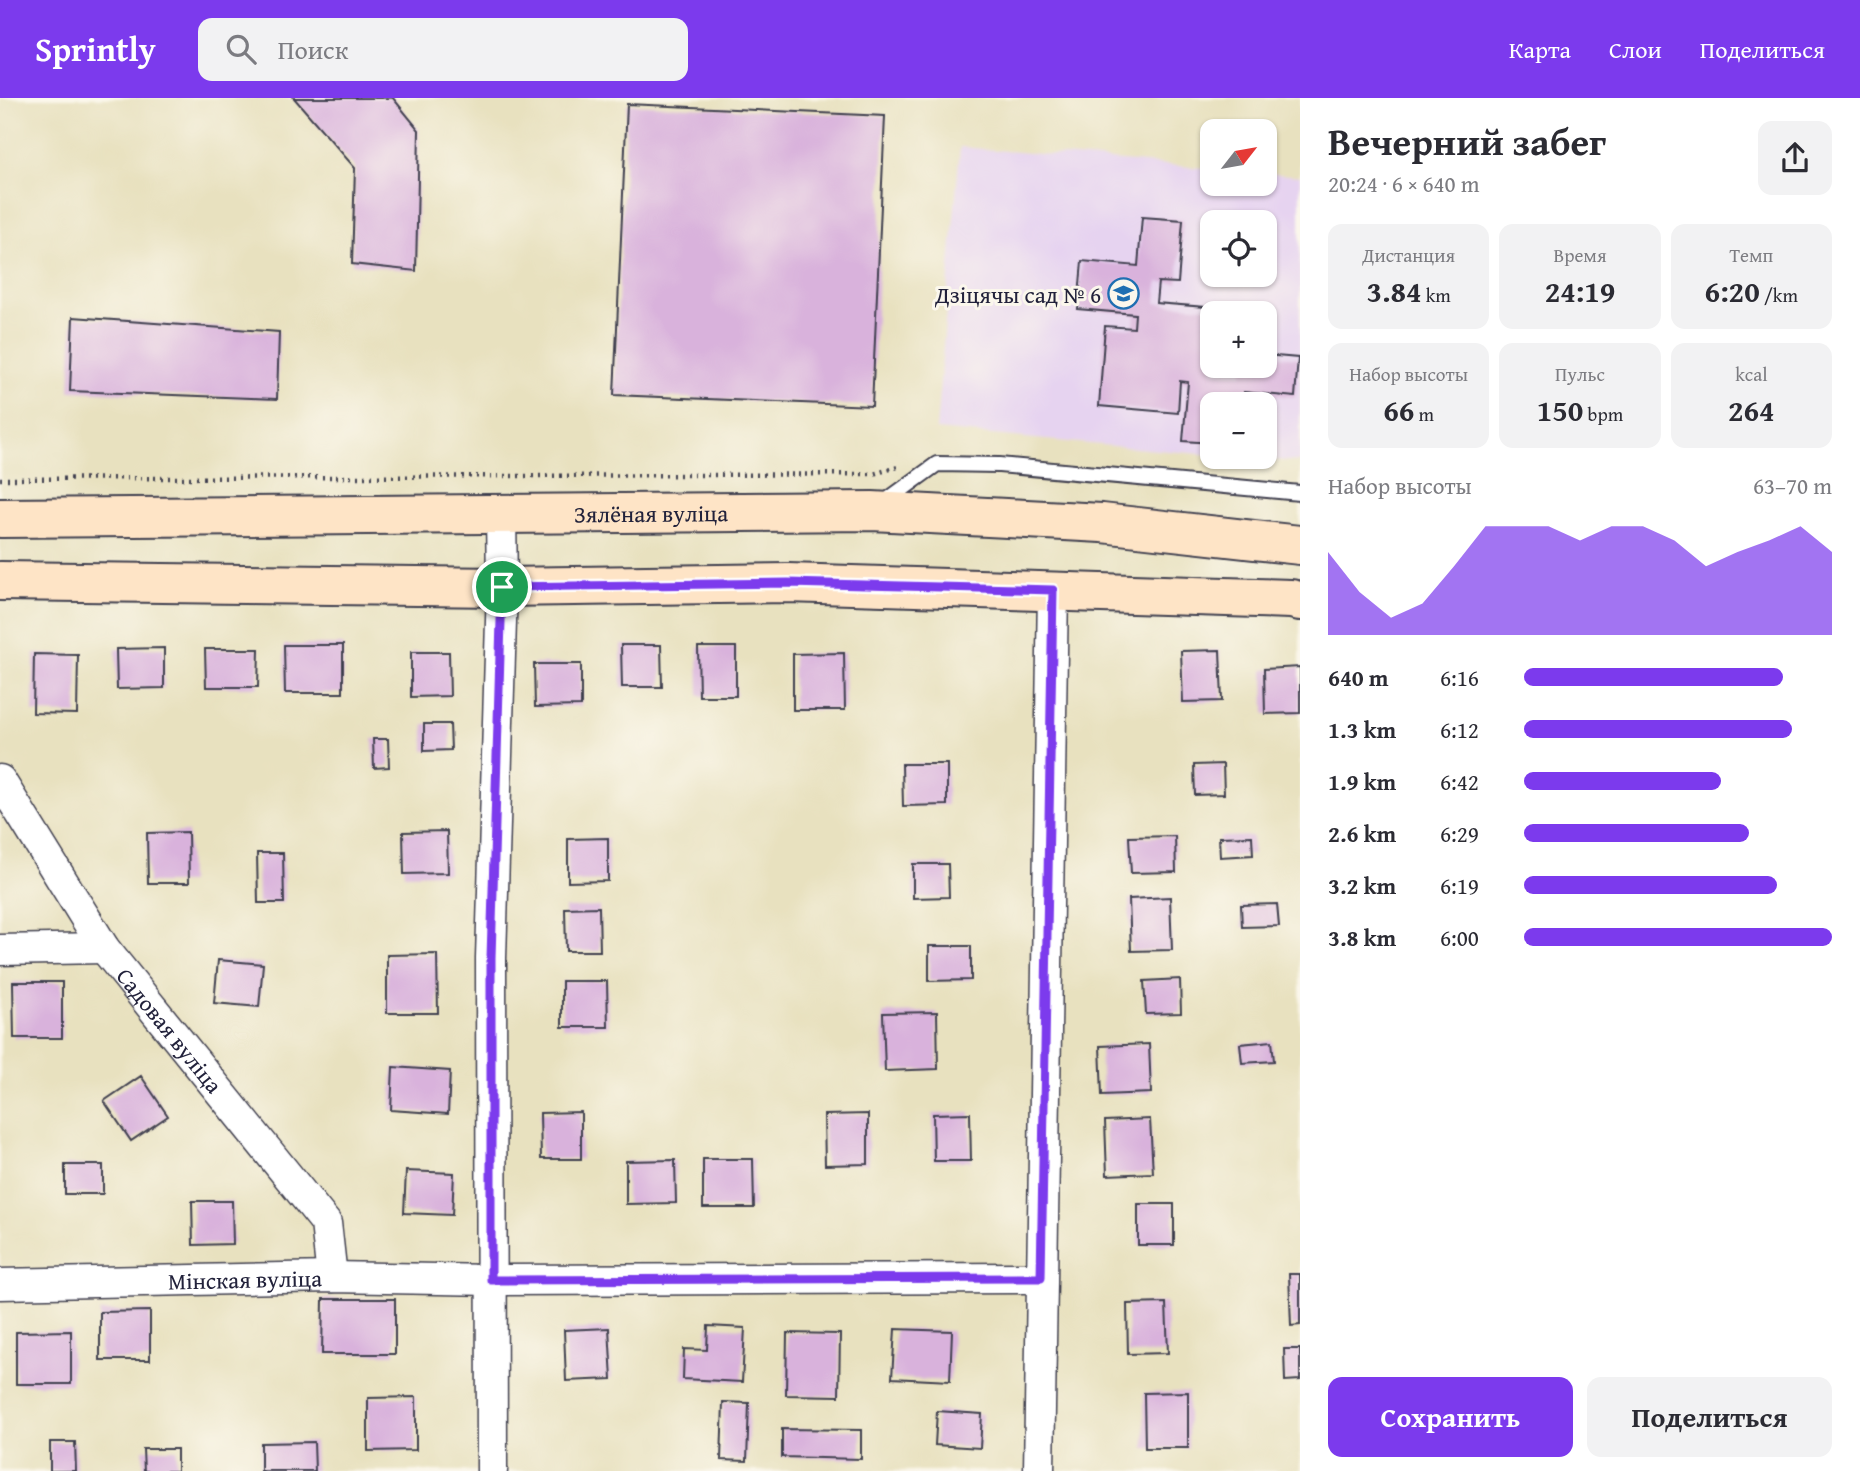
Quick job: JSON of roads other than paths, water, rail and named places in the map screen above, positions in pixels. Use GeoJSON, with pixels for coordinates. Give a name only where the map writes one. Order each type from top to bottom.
{"type":"FeatureCollection","features":[{"type":"Feature","properties":{"kind":"main road","name":"Зялёная вуліца"},"geometry":{"type":"LineString","coordinates":[[0,518],[872,510],[1102,523],[1300,545]]}},
{"type":"Feature","properties":{"kind":"main road"},"geometry":{"type":"LineString","coordinates":[[0,581],[502,587],[788,583],[1053,590],[1300,601]]}},
{"type":"Feature","properties":{"kind":"street"},"geometry":{"type":"LineString","coordinates":[[492,1471],[491,958],[502,587],[501,513]]}},
{"type":"Feature","properties":{"kind":"street"},"geometry":{"type":"LineString","coordinates":[[1039,1471],[1053,590]]}},
{"type":"Feature","properties":{"kind":"street","name":"Садовая вуліца"},"geometry":{"type":"LineString","coordinates":[[0,780],[104,948],[326,1223],[332,1277]]}},
{"type":"Feature","properties":{"kind":"street"},"geometry":{"type":"LineString","coordinates":[[0,950],[104,948]]}},
{"type":"Feature","properties":{"kind":"street","name":"Мінская вуліца"},"geometry":{"type":"LineString","coordinates":[[0,1284],[332,1277],[491,1280]]}},
{"type":"Feature","properties":{"kind":"street"},"geometry":{"type":"LineString","coordinates":[[491,1280],[1041,1278]]}},
{"type":"Feature","properties":{"kind":"lane"},"geometry":{"type":"LineString","coordinates":[[872,510],[937,464],[999,465],[1300,494]]}},
{"type":"Feature","properties":{"kind":"place","name":"Дзіцячы сад № 6"},"geometry":{"type":"Point","coordinates":[1124,294]}}]}
